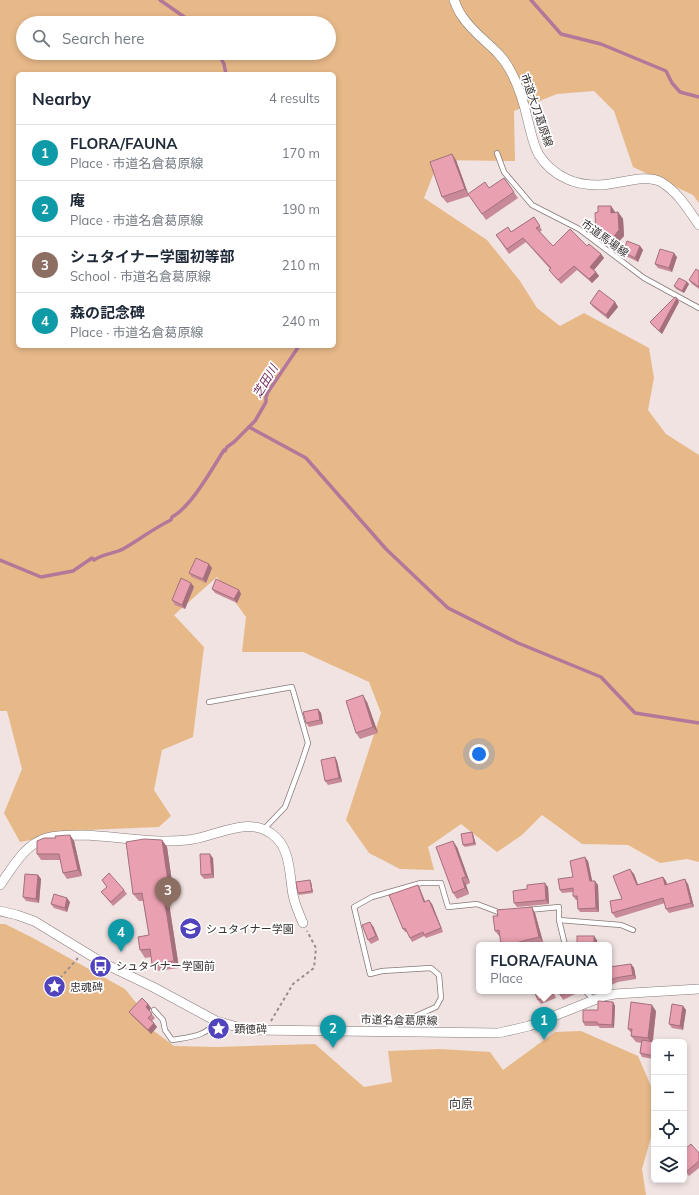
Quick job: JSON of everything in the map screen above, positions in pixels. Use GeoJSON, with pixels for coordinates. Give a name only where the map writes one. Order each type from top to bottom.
{"type":"FeatureCollection","features":[{"type":"Feature","properties":{"kind":"street","name":"市道大刀葛原線"},"geometry":{"type":"LineString","coordinates":[[454,0],[462,16],[470,26],[505,61],[510,69],[522,99],[535,147],[548,166],[566,179],[578,183],[600,185],[647,178],[660,182],[672,190],[682,200],[699,225]]}},
{"type":"Feature","properties":{"kind":"street"},"geometry":{"type":"LineString","coordinates":[[0,885],[26,849],[44,839],[56,836],[93,836],[173,841],[201,838],[232,828],[248,826],[256,827],[264,829],[278,840],[287,856],[293,896],[302,923]]}},
{"type":"Feature","properties":{"kind":"street","name":"市道名倉葛原線"},"geometry":{"type":"LineString","coordinates":[[0,911],[18,915],[34,922],[103,963],[153,987],[216,1021],[248,1030],[499,1033],[529,1026],[593,999],[615,994],[699,989]]}},
{"type":"Feature","properties":{"kind":"lane","name":"市道馬場線"},"geometry":{"type":"LineString","coordinates":[[497,153],[504,172],[532,205],[579,229],[644,278],[699,308]]}},
{"type":"Feature","properties":{"kind":"lane"},"geometry":{"type":"LineString","coordinates":[[209,702],[292,687],[308,743],[302,764],[285,807],[264,829]]}},
{"type":"Feature","properties":{"kind":"lane"},"geometry":{"type":"LineString","coordinates":[[382,1032],[436,1007],[441,998],[439,975],[431,968],[382,971],[370,974],[354,907],[372,897],[421,883],[440,883],[448,907],[477,904],[498,912],[506,912]]}},
{"type":"Feature","properties":{"kind":"lane"},"geometry":{"type":"LineString","coordinates":[[521,910],[559,907],[559,920],[564,942]]}},
{"type":"Feature","properties":{"kind":"lane"},"geometry":{"type":"LineString","coordinates":[[559,920],[621,925],[633,930]]}},
{"type":"Feature","properties":{"kind":"lane"},"geometry":{"type":"LineString","coordinates":[[588,994],[593,999]]}},
{"type":"Feature","properties":{"kind":"lane"},"geometry":{"type":"LineString","coordinates":[[154,1010],[163,1020],[165,1030],[172,1040],[204,1034],[213,1027],[216,1021]]}},
{"type":"Feature","properties":{"kind":"path"},"geometry":{"type":"LineString","coordinates":[[265,1030],[293,984],[314,968],[316,948],[302,923]]}},
{"type":"Feature","properties":{"kind":"path"},"geometry":{"type":"LineString","coordinates":[[60,978],[84,952]]}},
{"type":"Feature","properties":{"kind":"shaded area"},"geometry":{"type":"Polygon","coordinates":[[[0,0],[699,0],[699,203],[693,195],[633,167],[614,111],[594,91],[557,94],[514,111],[515,161],[439,160],[424,198],[487,240],[520,281],[537,308],[560,326],[584,313],[649,348],[654,378],[648,410],[666,434],[699,455],[699,862],[687,859],[660,863],[628,845],[582,844],[542,815],[522,835],[497,852],[461,824],[428,847],[434,870],[400,869],[369,853],[346,820],[381,713],[369,682],[303,652],[242,652],[246,617],[217,577],[174,615],[204,647],[193,737],[162,750],[154,790],[171,816],[159,827],[87,830],[20,842],[4,813],[22,769],[7,711],[0,711],[0,0]]]}},
{"type":"Feature","properties":{"kind":"shaded area"},"geometry":{"type":"Polygon","coordinates":[[[0,924],[5,924],[33,938],[125,989],[142,1010],[150,1028],[174,1046],[217,1047],[315,1044],[364,1087],[392,1082],[388,1051],[440,1049],[490,1052],[503,1070],[555,1032],[581,1031],[638,1056],[651,1086],[651,1138],[642,1169],[646,1195],[0,1195],[0,924]]]}},
{"type":"Feature","properties":{"kind":"building"},"geometry":{"type":"Polygon","coordinates":[[[452,154],[465,189],[442,197],[430,162],[452,154]]]}},
{"type":"Feature","properties":{"kind":"building"},"geometry":{"type":"Polygon","coordinates":[[[504,178],[514,192],[482,214],[468,194],[485,182],[489,188],[504,178]]]}},
{"type":"Feature","properties":{"kind":"building"},"geometry":{"type":"Polygon","coordinates":[[[598,206],[611,206],[611,213],[618,212],[619,230],[611,240],[610,234],[596,234],[595,213],[598,212],[598,206]]]}},
{"type":"Feature","properties":{"kind":"building"},"geometry":{"type":"Polygon","coordinates":[[[534,217],[540,226],[536,228],[553,246],[570,229],[587,246],[589,244],[601,254],[590,267],[596,272],[589,279],[574,266],[558,280],[549,270],[551,268],[523,238],[507,249],[496,235],[508,227],[511,232],[534,217]]]}},
{"type":"Feature","properties":{"kind":"building"},"geometry":{"type":"Polygon","coordinates":[[[627,241],[640,246],[635,258],[623,252],[627,241]]]}},
{"type":"Feature","properties":{"kind":"building"},"geometry":{"type":"Polygon","coordinates":[[[660,249],[674,253],[669,268],[655,264],[660,249]]]}},
{"type":"Feature","properties":{"kind":"building"},"geometry":{"type":"Polygon","coordinates":[[[696,269],[699,271],[699,287],[689,280],[696,269]]]}},
{"type":"Feature","properties":{"kind":"building"},"geometry":{"type":"Polygon","coordinates":[[[679,278],[687,282],[682,291],[674,286],[679,278]]]}},
{"type":"Feature","properties":{"kind":"building"},"geometry":{"type":"Polygon","coordinates":[[[599,290],[615,302],[606,315],[590,303],[599,290]]]}},
{"type":"Feature","properties":{"kind":"building"},"geometry":{"type":"Polygon","coordinates":[[[675,297],[677,298],[659,331],[650,322],[675,297]]]}},
{"type":"Feature","properties":{"kind":"building"},"geometry":{"type":"Polygon","coordinates":[[[196,558],[209,564],[203,579],[189,573],[196,558]]]}},
{"type":"Feature","properties":{"kind":"building"},"geometry":{"type":"Polygon","coordinates":[[[181,578],[191,583],[182,605],[172,600],[181,578]]]}},
{"type":"Feature","properties":{"kind":"building"},"geometry":{"type":"Polygon","coordinates":[[[216,579],[239,590],[234,599],[212,589],[216,579]]]}},
{"type":"Feature","properties":{"kind":"building"},"geometry":{"type":"Polygon","coordinates":[[[363,695],[373,727],[356,733],[346,701],[363,695]]]}},
{"type":"Feature","properties":{"kind":"building"},"geometry":{"type":"Polygon","coordinates":[[[318,709],[320,720],[306,723],[303,712],[318,709]]]}},
{"type":"Feature","properties":{"kind":"building"},"geometry":{"type":"Polygon","coordinates":[[[335,757],[339,778],[325,781],[321,760],[335,757]]]}},
{"type":"Feature","properties":{"kind":"building"},"geometry":{"type":"Polygon","coordinates":[[[472,832],[474,843],[463,845],[461,834],[472,832]]]}},
{"type":"Feature","properties":{"kind":"building"},"geometry":{"type":"Polygon","coordinates":[[[70,835],[78,870],[63,873],[59,854],[37,854],[37,841],[44,838],[56,838],[55,836],[70,835]]]}},
{"type":"Feature","properties":{"kind":"building"},"geometry":{"type":"Polygon","coordinates":[[[144,839],[162,840],[169,889],[163,890],[174,961],[152,964],[150,949],[140,950],[138,937],[149,935],[142,893],[133,894],[126,842],[144,839]]]}},
{"type":"Feature","properties":{"kind":"building"},"geometry":{"type":"Polygon","coordinates":[[[453,841],[466,877],[462,878],[465,888],[453,893],[436,847],[453,841]]]}},
{"type":"Feature","properties":{"kind":"building"},"geometry":{"type":"Polygon","coordinates":[[[200,854],[210,854],[212,874],[201,875],[200,854]]]}},
{"type":"Feature","properties":{"kind":"building"},"geometry":{"type":"Polygon","coordinates":[[[585,857],[590,881],[595,881],[596,908],[578,909],[577,896],[573,896],[573,888],[560,890],[558,879],[573,877],[570,861],[585,857]]]}},
{"type":"Feature","properties":{"kind":"building"},"geometry":{"type":"Polygon","coordinates":[[[630,869],[637,885],[663,877],[665,885],[685,879],[691,903],[666,909],[663,898],[612,913],[610,901],[622,899],[613,876],[630,869]]]}},
{"type":"Feature","properties":{"kind":"building"},"geometry":{"type":"Polygon","coordinates":[[[109,873],[124,890],[111,902],[101,892],[107,887],[102,880],[109,873]]]}},
{"type":"Feature","properties":{"kind":"building"},"geometry":{"type":"Polygon","coordinates":[[[25,874],[38,875],[36,899],[23,897],[25,874]]]}},
{"type":"Feature","properties":{"kind":"building"},"geometry":{"type":"Polygon","coordinates":[[[310,880],[312,891],[298,893],[296,882],[310,880]]]}},
{"type":"Feature","properties":{"kind":"building"},"geometry":{"type":"Polygon","coordinates":[[[545,883],[546,900],[514,903],[513,891],[527,889],[527,885],[545,883]]]}},
{"type":"Feature","properties":{"kind":"building"},"geometry":{"type":"Polygon","coordinates":[[[418,885],[424,902],[429,900],[441,928],[424,935],[423,932],[410,938],[405,928],[403,929],[389,895],[418,885]]]}},
{"type":"Feature","properties":{"kind":"building"},"geometry":{"type":"Polygon","coordinates":[[[54,894],[67,898],[65,908],[51,904],[54,894]]]}},
{"type":"Feature","properties":{"kind":"building"},"geometry":{"type":"Polygon","coordinates":[[[532,907],[539,937],[519,942],[501,942],[499,930],[495,931],[493,916],[498,916],[497,910],[532,907]]]}},
{"type":"Feature","properties":{"kind":"building"},"geometry":{"type":"Polygon","coordinates":[[[370,922],[376,936],[368,940],[362,925],[370,922]]]}},
{"type":"Feature","properties":{"kind":"building"},"geometry":{"type":"Polygon","coordinates":[[[577,936],[594,936],[594,942],[577,942],[577,936]]]}},
{"type":"Feature","properties":{"kind":"building"},"geometry":{"type":"Polygon","coordinates":[[[631,964],[633,975],[612,980],[612,967],[631,964]]]}},
{"type":"Feature","properties":{"kind":"building"},"geometry":{"type":"Polygon","coordinates":[[[535,994],[553,994],[538,1000],[535,994]]]}},
{"type":"Feature","properties":{"kind":"building"},"geometry":{"type":"Polygon","coordinates":[[[142,998],[148,1004],[146,1007],[152,1014],[148,1018],[154,1023],[148,1030],[129,1012],[142,998]]]}},
{"type":"Feature","properties":{"kind":"building"},"geometry":{"type":"Polygon","coordinates":[[[598,1001],[613,1002],[612,1025],[597,1024],[597,1022],[583,1022],[583,1010],[598,1010],[598,1001]]]}},
{"type":"Feature","properties":{"kind":"building"},"geometry":{"type":"Polygon","coordinates":[[[631,1002],[652,1005],[648,1038],[631,1036],[632,1029],[628,1029],[631,1002]]]}},
{"type":"Feature","properties":{"kind":"building"},"geometry":{"type":"Polygon","coordinates":[[[672,1004],[683,1006],[680,1026],[669,1024],[672,1004]]]}},
{"type":"Feature","properties":{"kind":"building"},"geometry":{"type":"Polygon","coordinates":[[[642,1040],[651,1042],[651,1055],[640,1053],[642,1040]]]}},
{"type":"Feature","properties":{"kind":"building"},"geometry":{"type":"Polygon","coordinates":[[[691,1144],[699,1153],[699,1161],[687,1171],[687,1147],[691,1144]]]}},
{"type":"Feature","properties":{"kind":"waterway","name":"芝田川"},"geometry":{"type":"LineString","coordinates":[[160,0],[183,16]]}},
{"type":"Feature","properties":{"kind":"waterway"},"geometry":{"type":"LineString","coordinates":[[531,0],[561,34],[601,44],[666,71],[672,83],[680,92],[699,97]]}},
{"type":"Feature","properties":{"kind":"waterway","name":"芝田川"},"geometry":{"type":"LineString","coordinates":[[222,60],[226,72]]}},
{"type":"Feature","properties":{"kind":"waterway"},"geometry":{"type":"LineString","coordinates":[[0,560],[41,577],[73,571],[92,558],[94,560],[100,556],[123,549],[171,520],[172,517],[179,512],[194,496],[224,450],[225,451],[227,447],[255,421],[266,402],[268,392],[298,348]]}},
{"type":"Feature","properties":{"kind":"waterway"},"geometry":{"type":"LineString","coordinates":[[249,427],[306,458],[386,549],[448,608],[518,643],[601,677],[635,713],[699,723]]}},
{"type":"Feature","properties":{"kind":"place","name":"シュタイナー学園初等部"},"geometry":{"type":"Point","coordinates":[168,910]}},
{"type":"Feature","properties":{"kind":"place","name":"シュタイナー学園"},"geometry":{"type":"Point","coordinates":[191,929]}},
{"type":"Feature","properties":{"kind":"place","name":"森の記念碑"},"geometry":{"type":"Point","coordinates":[121,952]}},
{"type":"Feature","properties":{"kind":"place","name":"シュタイナー学園前"},"geometry":{"type":"Point","coordinates":[101,966]}},
{"type":"Feature","properties":{"kind":"place","name":"忠魂碑"},"geometry":{"type":"Point","coordinates":[54,987]}},
{"type":"Feature","properties":{"kind":"place","name":"顕徳碑"},"geometry":{"type":"Point","coordinates":[218,1029]}},
{"type":"Feature","properties":{"kind":"place","name":"FLORA/FAUNA"},"geometry":{"type":"Point","coordinates":[544,1040]}},
{"type":"Feature","properties":{"kind":"place","name":"庵"},"geometry":{"type":"Point","coordinates":[333,1048]}},
{"type":"Feature","properties":{"kind":"district","name":"向原"},"geometry":{"type":"Point","coordinates":[461,1103]}}]}
